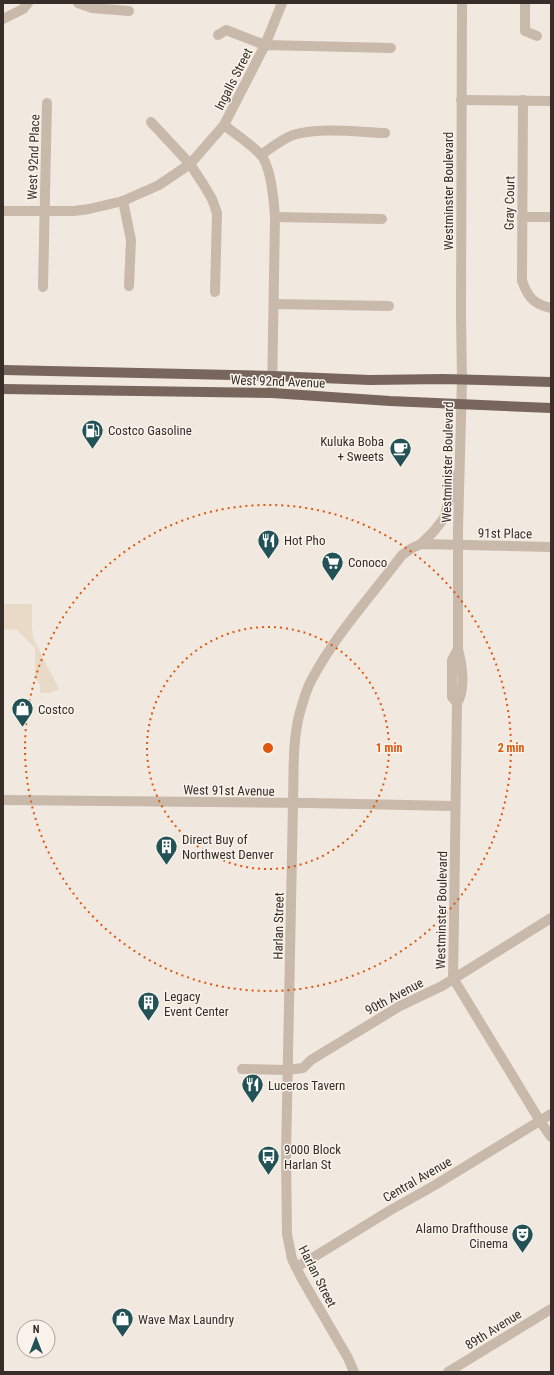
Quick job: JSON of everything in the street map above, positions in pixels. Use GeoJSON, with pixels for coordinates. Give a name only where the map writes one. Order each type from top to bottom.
{"type":"FeatureCollection","features":[{"type":"Feature","properties":{"kind":"main road","name":"West 92nd Avenue"},"geometry":{"type":"LineString","coordinates":[[3,370],[273,376],[370,380],[551,382]]}},
{"type":"Feature","properties":{"kind":"main road","name":"West 92nd Avenue"},"geometry":{"type":"LineString","coordinates":[[3,389],[272,393],[551,408]]}},
{"type":"Feature","properties":{"kind":"street"},"geometry":{"type":"LineString","coordinates":[[3,18],[23,9],[28,3]]}},
{"type":"Feature","properties":{"kind":"street"},"geometry":{"type":"LineString","coordinates":[[78,3],[92,8],[129,11]]}},
{"type":"Feature","properties":{"kind":"street","name":"Ingalls Street"},"geometry":{"type":"LineString","coordinates":[[272,393],[275,217],[274,195],[269,173],[261,154],[224,125],[265,45],[282,3]]}},
{"type":"Feature","properties":{"kind":"street","name":"Westminster Boulevard"},"geometry":{"type":"LineString","coordinates":[[462,3],[462,380]]}},
{"type":"Feature","properties":{"kind":"street"},"geometry":{"type":"LineString","coordinates":[[525,3],[525,31],[537,36]]}},
{"type":"Feature","properties":{"kind":"street","name":"Ingalls Street"},"geometry":{"type":"LineString","coordinates":[[218,35],[226,30],[265,45],[391,48]]}},
{"type":"Feature","properties":{"kind":"street"},"geometry":{"type":"LineString","coordinates":[[461,100],[551,101]]}},
{"type":"Feature","properties":{"kind":"street","name":"Gray Court"},"geometry":{"type":"LineString","coordinates":[[523,100],[522,280],[526,293],[535,302],[551,308]]}},
{"type":"Feature","properties":{"kind":"street","name":"West 92nd Place"},"geometry":{"type":"LineString","coordinates":[[43,288],[47,103]]}},
{"type":"Feature","properties":{"kind":"street"},"geometry":{"type":"LineString","coordinates":[[151,122],[190,164],[206,186],[217,213],[216,292]]}},
{"type":"Feature","properties":{"kind":"street","name":"West 92nd Place"},"geometry":{"type":"LineString","coordinates":[[3,211],[74,211],[106,206],[123,201],[159,185],[190,164],[224,125]]}},
{"type":"Feature","properties":{"kind":"street"},"geometry":{"type":"LineString","coordinates":[[261,154],[276,144],[293,136],[328,131],[385,133]]}},
{"type":"Feature","properties":{"kind":"street"},"geometry":{"type":"LineString","coordinates":[[123,201],[131,240],[129,286]]}},
{"type":"Feature","properties":{"kind":"street"},"geometry":{"type":"LineString","coordinates":[[275,217],[382,219]]}},
{"type":"Feature","properties":{"kind":"street"},"geometry":{"type":"LineString","coordinates":[[522,217],[551,218]]}},
{"type":"Feature","properties":{"kind":"street"},"geometry":{"type":"LineString","coordinates":[[274,304],[389,306]]}},
{"type":"Feature","properties":{"kind":"street","name":"Westminister Boulevard"},"geometry":{"type":"LineString","coordinates":[[458,545],[462,380]]}},
{"type":"Feature","properties":{"kind":"street","name":"Harlan Street"},"geometry":{"type":"LineString","coordinates":[[354,1372],[348,1358],[292,1259],[287,1234],[287,1070],[294,749],[300,714],[310,682],[343,631],[402,555],[421,544],[438,527],[444,518],[460,461]]}},
{"type":"Feature","properties":{"kind":"street"},"geometry":{"type":"LineString","coordinates":[[421,544],[458,545]]}},
{"type":"Feature","properties":{"kind":"street","name":"Westminster Boulevard"},"geometry":{"type":"LineString","coordinates":[[458,545],[458,649],[452,660],[452,697],[457,703],[452,978],[551,1137]]}},
{"type":"Feature","properties":{"kind":"street","name":"91st Place"},"geometry":{"type":"LineString","coordinates":[[458,545],[551,547]]}},
{"type":"Feature","properties":{"kind":"street","name":"West 91st Avenue"},"geometry":{"type":"LineString","coordinates":[[3,800],[455,806]]}},
{"type":"Feature","properties":{"kind":"street","name":"90th Avenue"},"geometry":{"type":"LineString","coordinates":[[242,1069],[287,1070],[304,1068],[311,1060],[394,1009],[442,986],[452,978],[551,918]]}},
{"type":"Feature","properties":{"kind":"street","name":"Central Avenue"},"geometry":{"type":"LineString","coordinates":[[296,1267],[388,1211],[430,1188],[551,1114]]}},
{"type":"Feature","properties":{"kind":"street","name":"89th Avenue"},"geometry":{"type":"LineString","coordinates":[[448,1372],[551,1309]]}},
{"type":"Feature","properties":{"kind":"shaded area"},"geometry":{"type":"Polygon","coordinates":[[[3,604],[31,604],[33,638],[59,689],[50,693],[40,693],[40,684],[35,678],[35,648],[17,630],[3,629],[3,604]]]}},
{"type":"Feature","properties":{"kind":"place","name":"Costco Gasoline"},"geometry":{"type":"Point","coordinates":[92,450]}},
{"type":"Feature","properties":{"kind":"place","name":"Kuluka Boba + Sweets"},"geometry":{"type":"Point","coordinates":[400,468]}},
{"type":"Feature","properties":{"kind":"place","name":"Hot Pho"},"geometry":{"type":"Point","coordinates":[269,560]}},
{"type":"Feature","properties":{"kind":"place","name":"Conoco"},"geometry":{"type":"Point","coordinates":[332,582]}},
{"type":"Feature","properties":{"kind":"place","name":"Costco"},"geometry":{"type":"Point","coordinates":[22,728]}},
{"type":"Feature","properties":{"kind":"place","name":"Direct Buy of Northwest Denver"},"geometry":{"type":"Point","coordinates":[166,866]}},
{"type":"Feature","properties":{"kind":"place","name":"Legacy Event Center"},"geometry":{"type":"Point","coordinates":[149,1022]}},
{"type":"Feature","properties":{"kind":"place","name":"Luceros Tavern"},"geometry":{"type":"Point","coordinates":[252,1104]}},
{"type":"Feature","properties":{"kind":"place","name":"9000 Block Harlan St"},"geometry":{"type":"Point","coordinates":[269,1176]}},
{"type":"Feature","properties":{"kind":"place","name":"Alamo Drafthouse Cinema"},"geometry":{"type":"Point","coordinates":[523,1254]}},
{"type":"Feature","properties":{"kind":"place","name":"Wave Max Laundry"},"geometry":{"type":"Point","coordinates":[123,1338]}}]}
